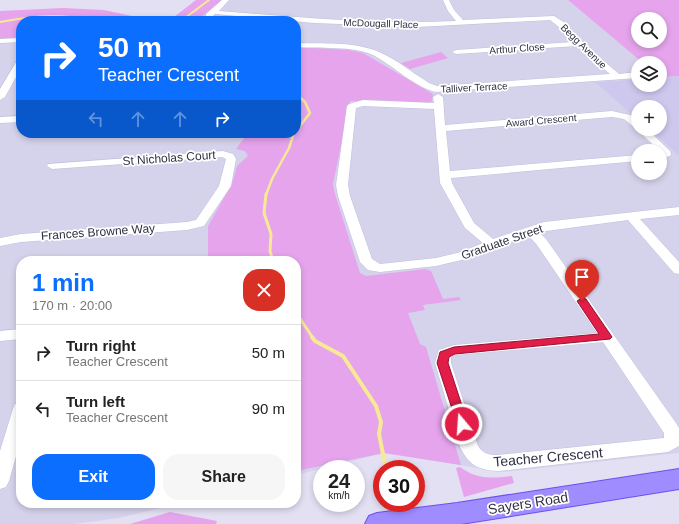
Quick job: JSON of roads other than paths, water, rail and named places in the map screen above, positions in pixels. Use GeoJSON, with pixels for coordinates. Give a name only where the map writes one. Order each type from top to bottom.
{"type":"FeatureCollection","features":[{"type":"Feature","properties":{"kind":"main road","name":"Sayers Road"},"geometry":{"type":"LineString","coordinates":[[377,524],[457,514],[679,479]]}},
{"type":"Feature","properties":{"kind":"street"},"geometry":{"type":"LineString","coordinates":[[209,16],[226,0]]}},
{"type":"Feature","properties":{"kind":"street"},"geometry":{"type":"LineString","coordinates":[[446,0],[449,7],[461,22]]}},
{"type":"Feature","properties":{"kind":"street","name":"McDougall Place"},"geometry":{"type":"LineString","coordinates":[[212,12],[257,16]]}},
{"type":"Feature","properties":{"kind":"street","name":"McDougall Place"},"geometry":{"type":"LineString","coordinates":[[301,20],[417,25],[550,18]]}},
{"type":"Feature","properties":{"kind":"street","name":"Begg Avenue"},"geometry":{"type":"LineString","coordinates":[[550,18],[556,20],[567,29],[579,44],[617,76]]}},
{"type":"Feature","properties":{"kind":"street"},"geometry":{"type":"LineString","coordinates":[[0,41],[16,40]]}},
{"type":"Feature","properties":{"kind":"street","name":"Talliver Terrace"},"geometry":{"type":"LineString","coordinates":[[301,44],[369,51],[377,54],[426,85],[436,89],[631,75]]}},
{"type":"Feature","properties":{"kind":"street","name":"Arthur Close"},"geometry":{"type":"LineString","coordinates":[[454,52],[579,44]]}},
{"type":"Feature","properties":{"kind":"street"},"geometry":{"type":"LineString","coordinates":[[0,97],[16,70]]}},
{"type":"Feature","properties":{"kind":"street"},"geometry":{"type":"LineString","coordinates":[[436,89],[448,186],[469,225],[492,244]]}},
{"type":"Feature","properties":{"kind":"street","name":"Graduate Street"},"geometry":{"type":"LineString","coordinates":[[439,106],[363,103],[352,106],[342,180],[343,190],[365,259],[373,267],[380,268],[446,260],[465,255],[530,230],[559,224],[679,211]]}},
{"type":"Feature","properties":{"kind":"street","name":"Award Crescent"},"geometry":{"type":"LineString","coordinates":[[441,128],[612,114],[627,117],[631,120]]}},
{"type":"Feature","properties":{"kind":"street"},"geometry":{"type":"LineString","coordinates":[[0,120],[16,119]]}},
{"type":"Feature","properties":{"kind":"street"},"geometry":{"type":"LineString","coordinates":[[649,136],[657,144]]}},
{"type":"Feature","properties":{"kind":"street","name":"St Nicholas Court"},"geometry":{"type":"LineString","coordinates":[[52,166],[223,154],[229,156],[231,159],[225,186],[202,222],[197,224]]}},
{"type":"Feature","properties":{"kind":"street"},"geometry":{"type":"LineString","coordinates":[[446,175],[631,159]]}},
{"type":"Feature","properties":{"kind":"street"},"geometry":{"type":"LineString","coordinates":[[631,216],[679,270]]}},
{"type":"Feature","properties":{"kind":"street","name":"Frances Browne Way"},"geometry":{"type":"LineString","coordinates":[[0,242],[20,238],[197,224]]}},
{"type":"Feature","properties":{"kind":"street","name":"Teacher Crescent"},"geometry":{"type":"LineString","coordinates":[[530,230],[542,242],[670,428],[673,435],[673,441],[659,446],[498,463],[486,463],[477,460],[469,447],[443,363],[443,356],[446,352],[606,337]]}},
{"type":"Feature","properties":{"kind":"street"},"geometry":{"type":"LineString","coordinates":[[0,336],[16,334]]}},
{"type":"Feature","properties":{"kind":"street"},"geometry":{"type":"LineString","coordinates":[[0,481],[16,426]]}},
{"type":"Feature","properties":{"kind":"waterway"},"geometry":{"type":"LineString","coordinates":[[188,16],[209,0]]}},
{"type":"Feature","properties":{"kind":"waterway"},"geometry":{"type":"LineString","coordinates":[[44,16],[55,16]]}},
{"type":"Feature","properties":{"kind":"waterway"},"geometry":{"type":"LineString","coordinates":[[0,22],[16,19]]}},
{"type":"Feature","properties":{"kind":"waterway"},"geometry":{"type":"LineString","coordinates":[[301,98],[305,102],[310,113],[301,125]]}},
{"type":"Feature","properties":{"kind":"waterway"},"geometry":{"type":"LineString","coordinates":[[266,195],[272,179],[289,148],[292,138]]}},
{"type":"Feature","properties":{"kind":"waterway"},"geometry":{"type":"LineString","coordinates":[[266,194],[264,213],[271,234],[270,251],[272,256]]}},
{"type":"Feature","properties":{"kind":"waterway"},"geometry":{"type":"LineString","coordinates":[[301,320],[313,338]]}},
{"type":"Feature","properties":{"kind":"waterway"},"geometry":{"type":"LineString","coordinates":[[312,337],[315,341],[343,356],[376,406],[381,422],[379,434],[384,460]]}}]}
